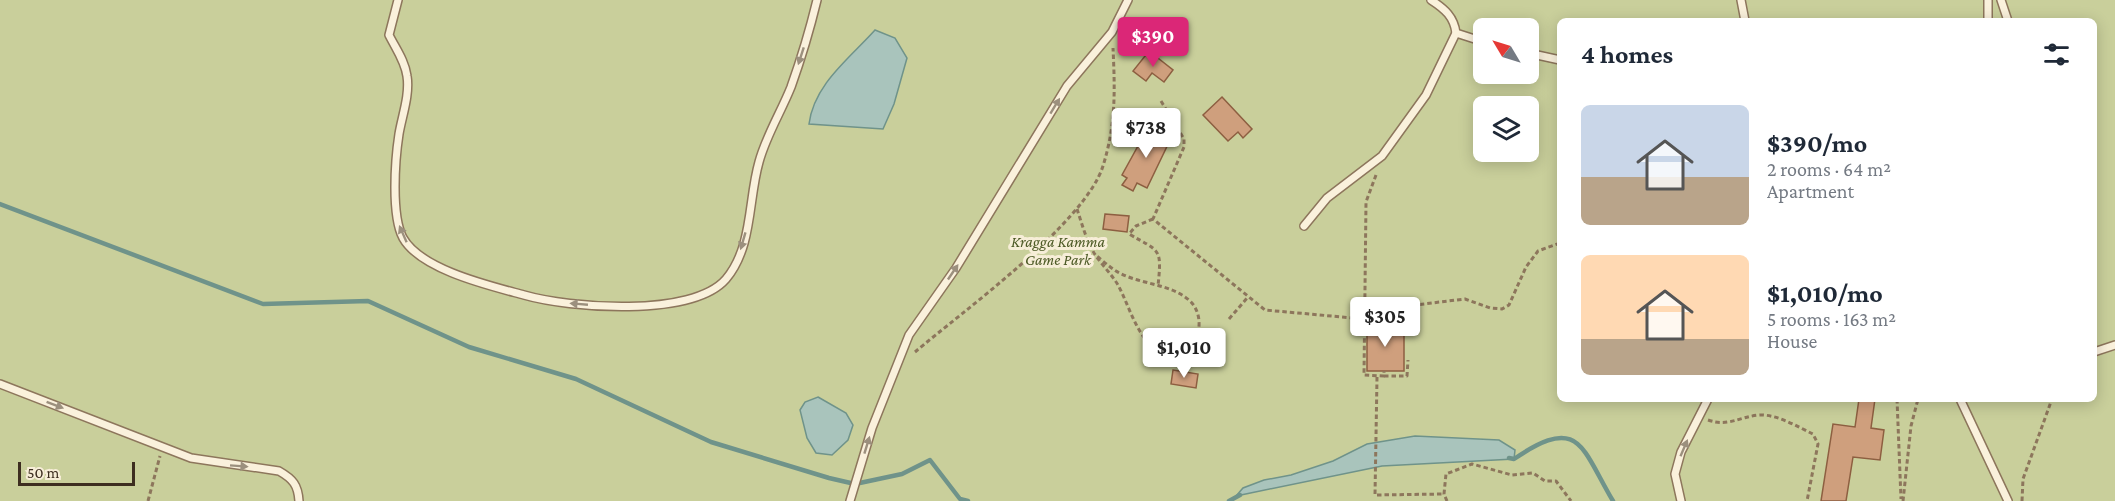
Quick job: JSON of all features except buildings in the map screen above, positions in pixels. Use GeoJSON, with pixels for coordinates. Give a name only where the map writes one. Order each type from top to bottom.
{"type":"FeatureCollection","features":[{"type":"Feature","properties":{"kind":"lane"},"geometry":{"type":"LineString","coordinates":[[398,0],[389,35],[402,57],[407,76],[396,159],[400,229],[404,240],[414,251],[444,269],[491,286],[543,299],[611,306],[680,302],[714,288],[726,279],[741,249],[759,162],[791,86],[817,0]]}},
{"type":"Feature","properties":{"kind":"lane"},"geometry":{"type":"LineString","coordinates":[[850,501],[872,428],[909,335],[956,268],[1067,86],[1112,32],[1128,0]]}},
{"type":"Feature","properties":{"kind":"lane"},"geometry":{"type":"LineString","coordinates":[[1304,226],[1327,198],[1382,156],[1426,95],[1456,33],[1454,21],[1443,8],[1431,0]]}},
{"type":"Feature","properties":{"kind":"lane"},"geometry":{"type":"LineString","coordinates":[[1741,0],[1744,18]]}},
{"type":"Feature","properties":{"kind":"lane"},"geometry":{"type":"LineString","coordinates":[[1988,0],[1988,18]]}},
{"type":"Feature","properties":{"kind":"lane"},"geometry":{"type":"LineString","coordinates":[[2001,0],[2007,18]]}},
{"type":"Feature","properties":{"kind":"lane"},"geometry":{"type":"LineString","coordinates":[[1456,33],[1473,38]]}},
{"type":"Feature","properties":{"kind":"lane"},"geometry":{"type":"LineString","coordinates":[[1539,55],[1557,59]]}},
{"type":"Feature","properties":{"kind":"lane"},"geometry":{"type":"LineString","coordinates":[[2097,351],[2115,345]]}},
{"type":"Feature","properties":{"kind":"lane"},"geometry":{"type":"LineString","coordinates":[[0,384],[162,448],[212,462],[279,471],[291,478],[298,489],[299,501]]}},
{"type":"Feature","properties":{"kind":"lane"},"geometry":{"type":"LineString","coordinates":[[1681,501],[1675,474],[1681,452],[1707,402]]}},
{"type":"Feature","properties":{"kind":"lane"},"geometry":{"type":"LineString","coordinates":[[1961,402],[2008,501]]}},
{"type":"Feature","properties":{"kind":"path"},"geometry":{"type":"LineString","coordinates":[[911,356],[1002,281],[1077,209],[1103,169],[1116,108],[1112,32]]}},
{"type":"Feature","properties":{"kind":"path"},"geometry":{"type":"LineString","coordinates":[[1158,286],[1160,261],[1155,248],[1129,234],[1141,224],[1153,219],[1173,178],[1184,147],[1184,139],[1161,100]]}},
{"type":"Feature","properties":{"kind":"path"},"geometry":{"type":"LineString","coordinates":[[1382,156],[1366,202],[1364,375],[1407,376],[1408,360]]}},
{"type":"Feature","properties":{"kind":"path"},"geometry":{"type":"LineString","coordinates":[[1168,175],[1173,178]]}},
{"type":"Feature","properties":{"kind":"path"},"geometry":{"type":"LineString","coordinates":[[1077,209],[1094,254],[1116,283],[1140,333],[1155,349],[1168,356],[1179,355],[1191,346],[1199,334],[1201,320],[1193,304],[1180,293],[1116,271],[1094,254]]}},
{"type":"Feature","properties":{"kind":"path"},"geometry":{"type":"LineString","coordinates":[[1153,219],[1248,297],[1271,312],[1363,319]]}},
{"type":"Feature","properties":{"kind":"path"},"geometry":{"type":"LineString","coordinates":[[1390,308],[1465,299],[1490,308],[1502,309],[1509,305],[1526,267],[1538,250],[1557,244]]}},
{"type":"Feature","properties":{"kind":"path"},"geometry":{"type":"LineString","coordinates":[[1229,319],[1248,297]]}},
{"type":"Feature","properties":{"kind":"path"},"geometry":{"type":"LineString","coordinates":[[1384,371],[1384,376]]}},
{"type":"Feature","properties":{"kind":"path"},"geometry":{"type":"LineString","coordinates":[[1377,377],[1375,495],[1444,494]]}},
{"type":"Feature","properties":{"kind":"path"},"geometry":{"type":"LineString","coordinates":[[1897,402],[1902,501]]}},
{"type":"Feature","properties":{"kind":"path"},"geometry":{"type":"LineString","coordinates":[[1902,501],[1911,426],[1917,402]]}},
{"type":"Feature","properties":{"kind":"path"},"geometry":{"type":"LineString","coordinates":[[2022,501],[2023,479],[2051,402]]}},
{"type":"Feature","properties":{"kind":"path"},"geometry":{"type":"LineString","coordinates":[[1700,417],[1721,424],[1760,415],[1773,417],[1813,434],[1818,444],[1807,501]]}},
{"type":"Feature","properties":{"kind":"path"},"geometry":{"type":"LineString","coordinates":[[148,501],[162,448]]}},
{"type":"Feature","properties":{"kind":"path"},"geometry":{"type":"LineString","coordinates":[[1448,501],[1444,494],[1446,474],[1472,464],[1512,475],[1533,473],[1545,481],[1556,481],[1571,501]]}},
{"type":"Feature","properties":{"kind":"green space","name":"Kragga Kamma Game Park"},"geometry":{"type":"Polygon","coordinates":[[[0,0],[2115,0],[2115,501],[0,501],[0,0]]]}},
{"type":"Feature","properties":{"kind":"water"},"geometry":{"type":"Polygon","coordinates":[[[875,30],[895,38],[907,58],[894,104],[883,129],[809,124],[812,110],[825,84],[875,30]]]}},
{"type":"Feature","properties":{"kind":"water"},"geometry":{"type":"Polygon","coordinates":[[[818,397],[846,413],[853,425],[848,440],[832,455],[816,453],[807,438],[800,410],[805,402],[818,397]]]}},
{"type":"Feature","properties":{"kind":"water"},"geometry":{"type":"Polygon","coordinates":[[[1415,436],[1499,440],[1515,450],[1514,459],[1382,466],[1236,496],[1243,488],[1333,461],[1367,444],[1415,436]]]}},
{"type":"Feature","properties":{"kind":"waterway"},"geometry":{"type":"LineString","coordinates":[[0,204],[263,304],[368,301],[469,347],[576,379],[711,442],[829,478],[855,484],[902,474],[930,460],[960,499],[968,501]]}},
{"type":"Feature","properties":{"kind":"waterway"},"geometry":{"type":"LineString","coordinates":[[1509,458],[1514,459],[1553,439],[1566,438],[1576,443],[1585,452],[1613,501]]}},
{"type":"Feature","properties":{"kind":"waterway"},"geometry":{"type":"LineString","coordinates":[[1229,501],[1240,495]]}}]}
